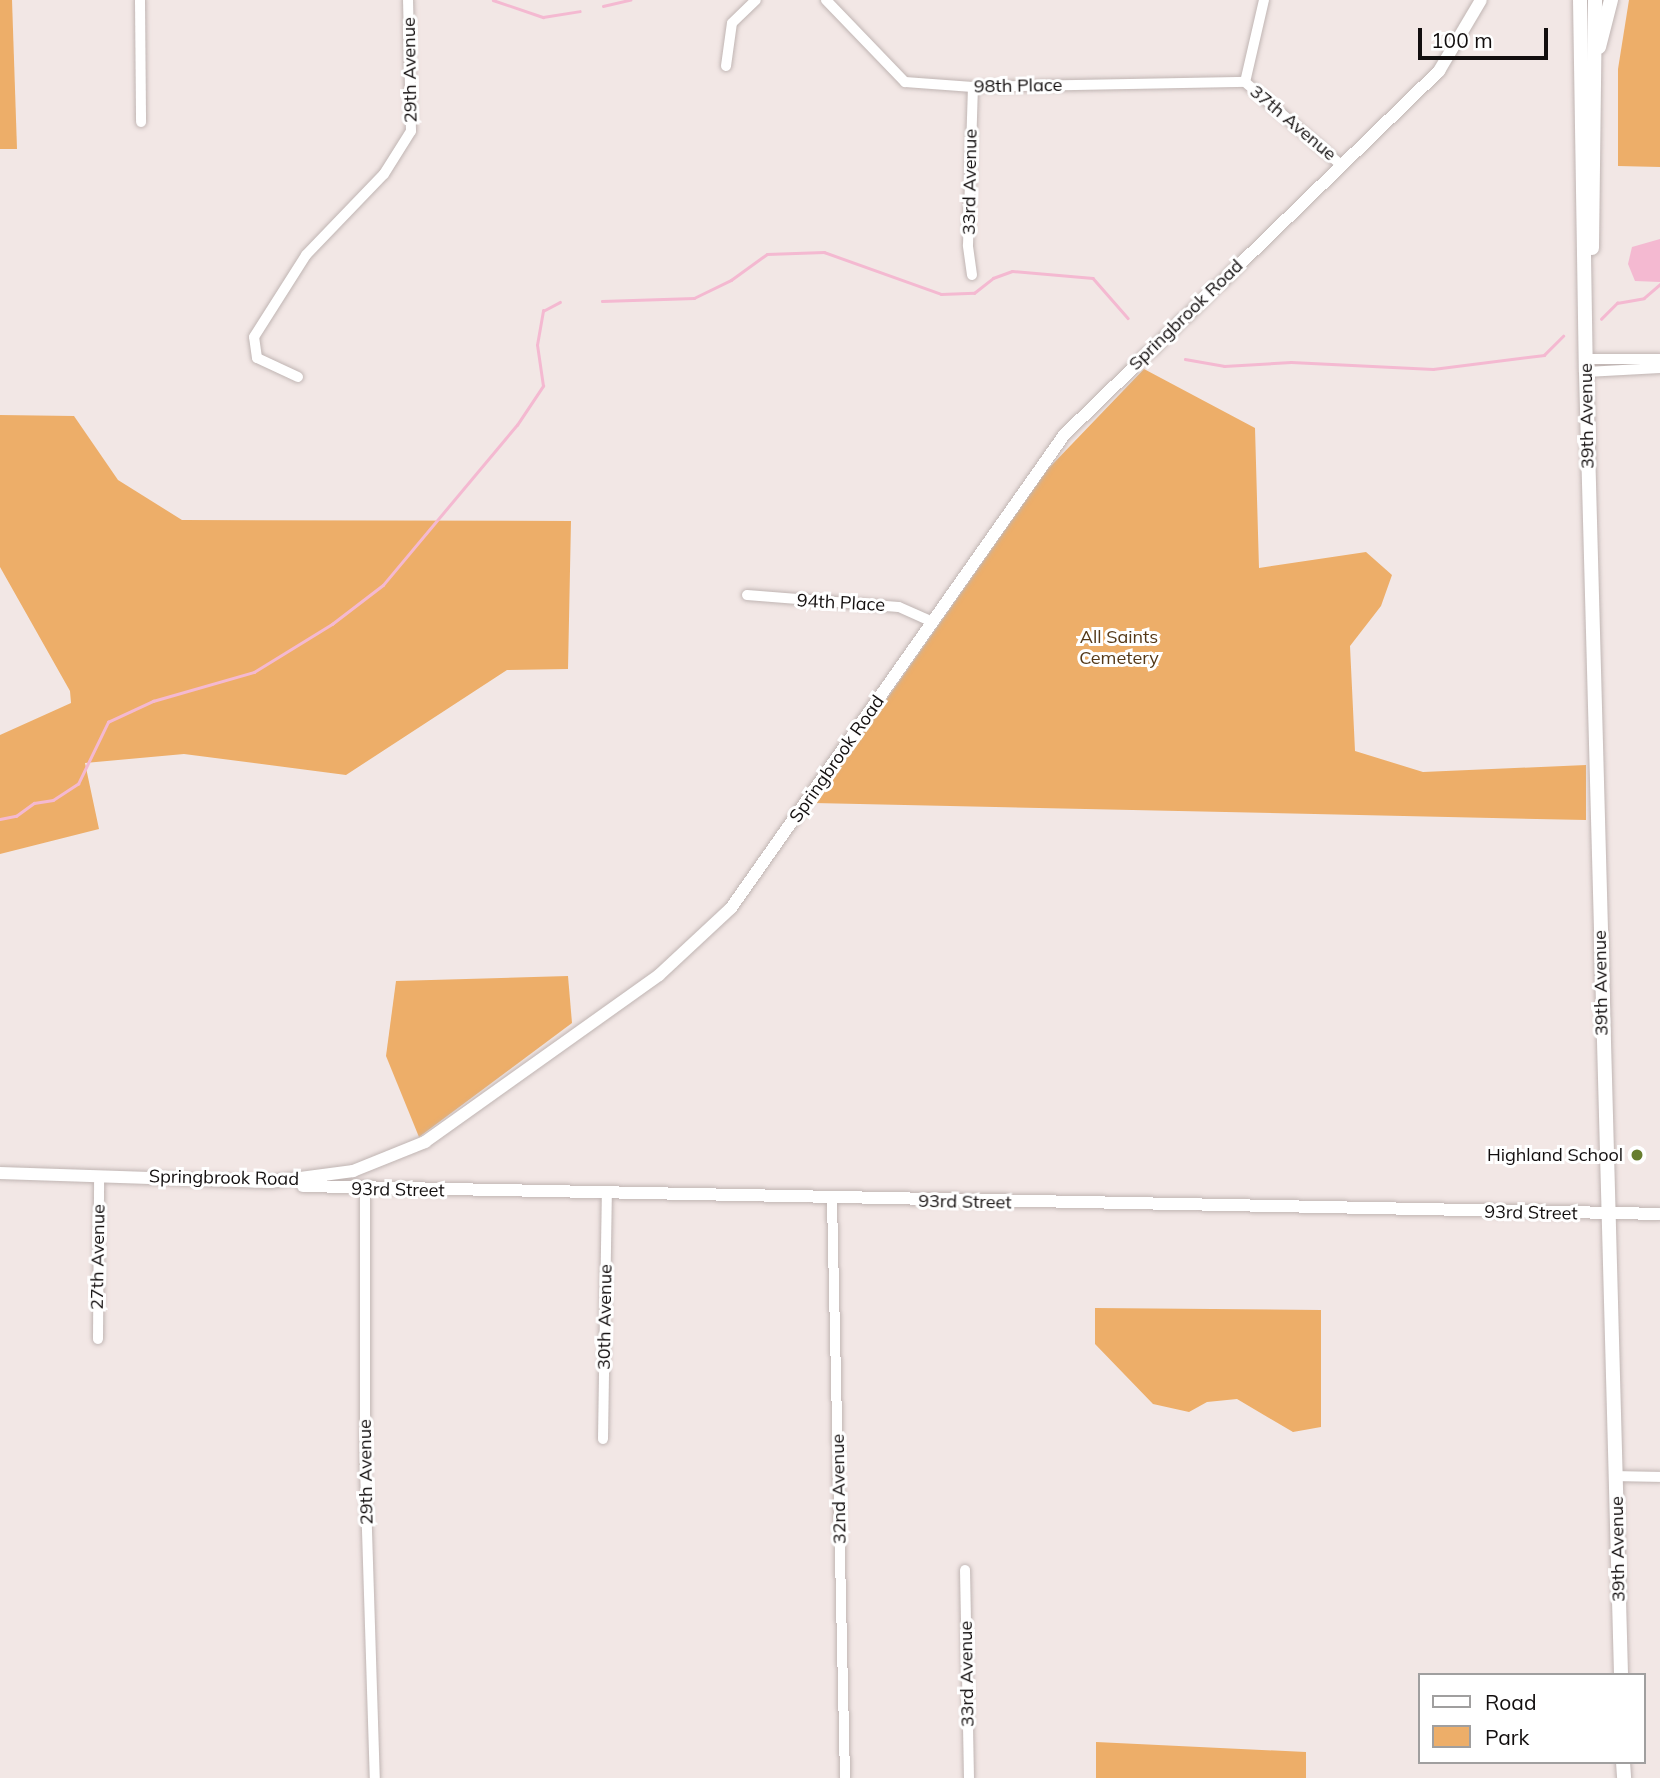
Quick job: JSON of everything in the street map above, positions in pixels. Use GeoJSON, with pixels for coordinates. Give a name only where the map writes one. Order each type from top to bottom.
{"type":"FeatureCollection","features":[{"type":"Feature","properties":{"kind":"main road","name":"39th Avenue"},"geometry":{"type":"LineString","coordinates":[[1580,0],[1606,1215],[1621,1673]]}},
{"type":"Feature","properties":{"kind":"main road","name":"39th Avenue"},"geometry":{"type":"LineString","coordinates":[[1585,290],[1595,215],[1598,51],[1595,0]]}},
{"type":"Feature","properties":{"kind":"main road"},"geometry":{"type":"LineString","coordinates":[[1598,51],[1611,0]]}},
{"type":"Feature","properties":{"kind":"street"},"geometry":{"type":"LineString","coordinates":[[140,0],[141,122]]}},
{"type":"Feature","properties":{"kind":"street","name":"29th Avenue"},"geometry":{"type":"LineString","coordinates":[[298,377],[257,358],[254,337],[306,255],[384,174],[411,131],[408,0]]}},
{"type":"Feature","properties":{"kind":"street"},"geometry":{"type":"LineString","coordinates":[[726,66],[732,23],[756,0]]}},
{"type":"Feature","properties":{"kind":"street","name":"98th Place"},"geometry":{"type":"LineString","coordinates":[[826,0],[905,82],[973,88],[1245,82]]}},
{"type":"Feature","properties":{"kind":"street","name":"37th Avenue"},"geometry":{"type":"LineString","coordinates":[[1264,0],[1245,82],[1341,165]]}},
{"type":"Feature","properties":{"kind":"street","name":"Springbrook Road"},"geometry":{"type":"LineString","coordinates":[[0,1173],[270,1182],[330,1177],[368,1167],[444,1129],[643,988],[710,931],[779,842],[1064,435],[1438,71],[1481,0]]}},
{"type":"Feature","properties":{"kind":"street","name":"33rd Avenue"},"geometry":{"type":"LineString","coordinates":[[972,275],[968,245],[973,88]]}},
{"type":"Feature","properties":{"kind":"street"},"geometry":{"type":"LineString","coordinates":[[1586,366],[1660,359]]}},
{"type":"Feature","properties":{"kind":"street"},"geometry":{"type":"LineString","coordinates":[[1586,366],[1660,368]]}},
{"type":"Feature","properties":{"kind":"street","name":"94th Place"},"geometry":{"type":"LineString","coordinates":[[747,595],[899,607],[932,622]]}},
{"type":"Feature","properties":{"kind":"street","name":"29th Avenue"},"geometry":{"type":"LineString","coordinates":[[368,1167],[365,1189],[365,1490],[374,1778]]}},
{"type":"Feature","properties":{"kind":"street","name":"27th Avenue"},"geometry":{"type":"LineString","coordinates":[[97,1339],[99,1175]]}},
{"type":"Feature","properties":{"kind":"street","name":"93rd Street"},"geometry":{"type":"LineString","coordinates":[[270,1182],[365,1189],[607,1195],[1660,1214]]}},
{"type":"Feature","properties":{"kind":"street","name":"30th Avenue"},"geometry":{"type":"LineString","coordinates":[[603,1439],[607,1195]]}},
{"type":"Feature","properties":{"kind":"street","name":"32nd Avenue"},"geometry":{"type":"LineString","coordinates":[[832,1200],[845,1778]]}},
{"type":"Feature","properties":{"kind":"street"},"geometry":{"type":"LineString","coordinates":[[1616,1476],[1660,1477]]}},
{"type":"Feature","properties":{"kind":"street","name":"33rd Avenue"},"geometry":{"type":"LineString","coordinates":[[965,1570],[969,1778]]}},
{"type":"Feature","properties":{"kind":"green space"},"geometry":{"type":"Polygon","coordinates":[[[0,0],[12,0],[17,149],[0,149],[0,0]]]}},
{"type":"Feature","properties":{"kind":"green space"},"geometry":{"type":"Polygon","coordinates":[[[1629,0],[1660,0],[1660,167],[1618,166],[1618,69],[1629,0]]]}},
{"type":"Feature","properties":{"kind":"green space","name":"All Saints Cemetery"},"geometry":{"type":"Polygon","coordinates":[[[1144,369],[1255,428],[1259,568],[1366,552],[1392,575],[1381,606],[1350,646],[1355,751],[1423,772],[1586,765],[1586,820],[814,803],[1048,469],[1144,369]]]}},
{"type":"Feature","properties":{"kind":"green space"},"geometry":{"type":"Polygon","coordinates":[[[0,415],[74,416],[118,480],[182,520],[571,521],[568,669],[507,670],[346,775],[184,754],[85,763],[99,829],[0,854],[0,735],[71,703],[70,691],[0,567],[0,415]]]}},
{"type":"Feature","properties":{"kind":"green space"},"geometry":{"type":"Polygon","coordinates":[[[568,976],[572,1023],[419,1137],[386,1056],[396,981],[568,976]]]}},
{"type":"Feature","properties":{"kind":"green space"},"geometry":{"type":"Polygon","coordinates":[[[1095,1308],[1321,1310],[1321,1427],[1293,1432],[1237,1399],[1207,1402],[1189,1412],[1153,1404],[1095,1344],[1095,1308]]]}},
{"type":"Feature","properties":{"kind":"green space"},"geometry":{"type":"Polygon","coordinates":[[[1096,1742],[1306,1752],[1306,1778],[1096,1778],[1096,1742]]]}},
{"type":"Feature","properties":{"kind":"shaded area"},"geometry":{"type":"Polygon","coordinates":[[[1660,239],[1660,282],[1635,281],[1628,264],[1632,247],[1660,239]]]}},
{"type":"Feature","properties":{"kind":"waterway"},"geometry":{"type":"LineString","coordinates":[[493,0],[543,17],[580,11]]}},
{"type":"Feature","properties":{"kind":"waterway"},"geometry":{"type":"LineString","coordinates":[[603,6],[630,0]]}},
{"type":"Feature","properties":{"kind":"waterway"},"geometry":{"type":"LineString","coordinates":[[602,301],[694,298],[731,280],[767,254],[824,252],[941,294],[974,293],[993,278],[1012,271],[1093,278],[1128,318]]}},
{"type":"Feature","properties":{"kind":"waterway"},"geometry":{"type":"LineString","coordinates":[[1601,319],[1617,303],[1644,298],[1660,284]]}},
{"type":"Feature","properties":{"kind":"waterway"},"geometry":{"type":"LineString","coordinates":[[0,819],[16,816],[34,803],[53,800],[78,784],[108,722],[153,701],[254,672],[332,624],[383,585],[517,425],[543,386],[537,345],[543,311],[560,302]]}},
{"type":"Feature","properties":{"kind":"waterway"},"geometry":{"type":"LineString","coordinates":[[1185,359],[1224,366],[1291,362],[1433,369],[1544,355],[1563,336]]}},
{"type":"Feature","properties":{"kind":"place","name":"Highland School"},"geometry":{"type":"Point","coordinates":[1637,1155]}}]}
